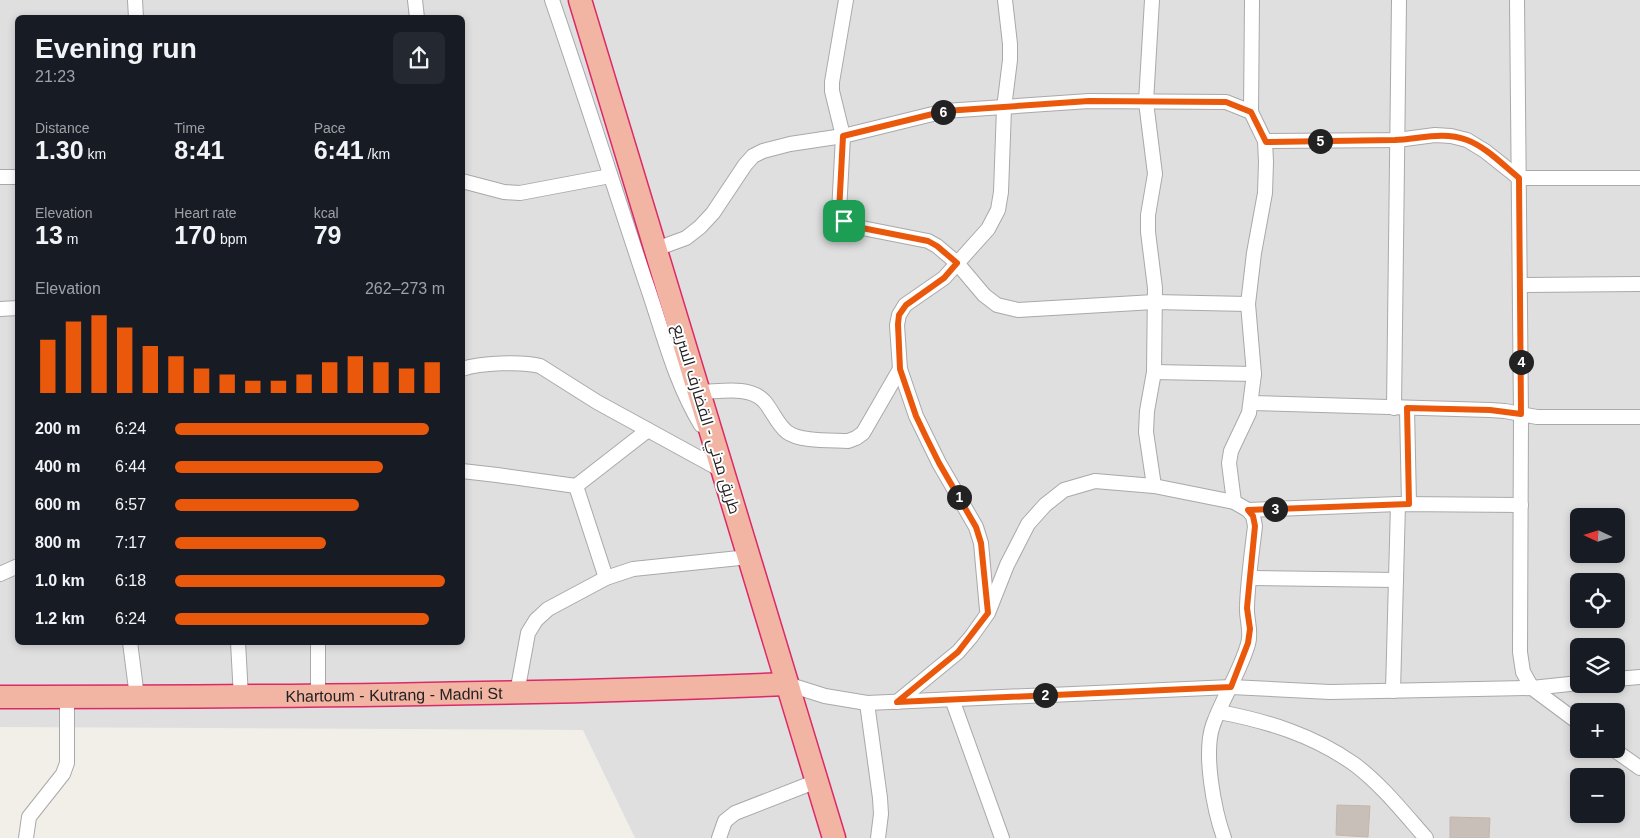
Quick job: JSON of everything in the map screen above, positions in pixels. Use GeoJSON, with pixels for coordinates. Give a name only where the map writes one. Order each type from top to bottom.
{"type":"FeatureCollection","features":[{"type":"Feature","properties":{"kind":"highway","name":"طريق مدني - القضارف السريع"},"geometry":{"type":"LineString","coordinates":[[580,1],[834,838]]}},
{"type":"Feature","properties":{"kind":"highway","name":"Khartoum - Kutrang - Madni St"},"geometry":{"type":"LineString","coordinates":[[0,698],[318,697],[634,690],[787,684]]}},
{"type":"Feature","properties":{"kind":"street"},"geometry":{"type":"LineString","coordinates":[[135,0],[136,15]]}},
{"type":"Feature","properties":{"kind":"street"},"geometry":{"type":"LineString","coordinates":[[415,0],[417,15]]}},
{"type":"Feature","properties":{"kind":"street"},"geometry":{"type":"LineString","coordinates":[[552,0],[678,377],[694,412],[716,448]]}},
{"type":"Feature","properties":{"kind":"street"},"geometry":{"type":"LineString","coordinates":[[846,0],[832,82],[832,91],[843,136],[839,212],[844,221],[857,227],[928,241],[957,263],[984,294],[998,305],[1018,310],[1154,302],[1248,304]]}},
{"type":"Feature","properties":{"kind":"street"},"geometry":{"type":"LineString","coordinates":[[988,613],[981,543],[976,527],[939,463],[916,416],[900,369],[898,324],[899,315],[906,305],[944,278],[988,229],[998,210],[1001,192],[1004,108],[1010,44],[1005,0]]}},
{"type":"Feature","properties":{"kind":"street"},"geometry":{"type":"LineString","coordinates":[[1152,0],[1146,102],[1155,174],[1148,215],[1148,232],[1155,288],[1154,372],[1147,411],[1146,432],[1154,486]]}},
{"type":"Feature","properties":{"kind":"street"},"geometry":{"type":"LineString","coordinates":[[1234,502],[1229,463],[1231,451],[1249,413],[1251,403],[1254,374],[1248,304],[1254,253],[1265,193],[1266,142],[1251,112],[1252,0]]}},
{"type":"Feature","properties":{"kind":"street"},"geometry":{"type":"LineString","coordinates":[[1393,691],[1396,580],[1403,504],[1397,140],[1399,0]]}},
{"type":"Feature","properties":{"kind":"street"},"geometry":{"type":"LineString","coordinates":[[1517,0],[1521,414],[1520,652],[1523,672],[1532,688],[1570,716]]}},
{"type":"Feature","properties":{"kind":"street"},"geometry":{"type":"LineString","coordinates":[[656,249],[686,238],[700,228],[713,213],[753,156],[763,151],[790,144],[843,136],[945,111],[1089,101],[1226,102],[1251,112]]}},
{"type":"Feature","properties":{"kind":"street"},"geometry":{"type":"LineString","coordinates":[[1266,142],[1397,140],[1451,136],[1468,140],[1519,178],[1640,178]]}},
{"type":"Feature","properties":{"kind":"street"},"geometry":{"type":"LineString","coordinates":[[465,182],[504,192],[520,193],[610,176]]}},
{"type":"Feature","properties":{"kind":"street"},"geometry":{"type":"LineString","coordinates":[[0,177],[15,177]]}},
{"type":"Feature","properties":{"kind":"street"},"geometry":{"type":"LineString","coordinates":[[1520,285],[1640,284]]}},
{"type":"Feature","properties":{"kind":"street"},"geometry":{"type":"LineString","coordinates":[[0,309],[15,308]]}},
{"type":"Feature","properties":{"kind":"street"},"geometry":{"type":"LineString","coordinates":[[465,368],[472,366],[530,363],[540,366],[597,402],[723,471]]}},
{"type":"Feature","properties":{"kind":"street"},"geometry":{"type":"LineString","coordinates":[[700,392],[738,391],[750,393],[763,400],[787,432],[798,437],[848,441],[863,433],[900,369]]}},
{"type":"Feature","properties":{"kind":"street"},"geometry":{"type":"LineString","coordinates":[[1154,372],[1254,374]]}},
{"type":"Feature","properties":{"kind":"street"},"geometry":{"type":"LineString","coordinates":[[1251,403],[1490,410],[1537,417],[1640,417]]}},
{"type":"Feature","properties":{"kind":"street"},"geometry":{"type":"LineString","coordinates":[[465,472],[576,486],[648,430]]}},
{"type":"Feature","properties":{"kind":"street"},"geometry":{"type":"LineString","coordinates":[[897,702],[958,652],[988,613],[1007,565],[1028,524],[1045,505],[1064,490],[1095,481],[1154,486],[1234,502],[1248,510],[1253,516],[1255,526],[1247,608],[1250,629],[1248,643],[1231,687],[1212,727],[1210,749],[1213,797],[1224,838]]}},
{"type":"Feature","properties":{"kind":"street"},"geometry":{"type":"LineString","coordinates":[[576,486],[606,578]]}},
{"type":"Feature","properties":{"kind":"street"},"geometry":{"type":"LineString","coordinates":[[1248,510],[1403,504],[1521,506]]}},
{"type":"Feature","properties":{"kind":"street"},"geometry":{"type":"LineString","coordinates":[[518,693],[528,633],[536,620],[548,609],[606,578],[633,569],[749,558]]}},
{"type":"Feature","properties":{"kind":"street"},"geometry":{"type":"LineString","coordinates":[[0,574],[15,567]]}},
{"type":"Feature","properties":{"kind":"street"},"geometry":{"type":"LineString","coordinates":[[1250,578],[1396,580]]}},
{"type":"Feature","properties":{"kind":"street"},"geometry":{"type":"LineString","coordinates":[[130,645],[137,697]]}},
{"type":"Feature","properties":{"kind":"street"},"geometry":{"type":"LineString","coordinates":[[238,645],[241,697]]}},
{"type":"Feature","properties":{"kind":"street"},"geometry":{"type":"LineString","coordinates":[[318,645],[318,697]]}},
{"type":"Feature","properties":{"kind":"street"},"geometry":{"type":"LineString","coordinates":[[1625,678],[1640,677]]}},
{"type":"Feature","properties":{"kind":"street"},"geometry":{"type":"LineString","coordinates":[[787,684],[825,696],[868,703],[1231,687],[1330,692],[1532,688],[1570,684]]}},
{"type":"Feature","properties":{"kind":"street"},"geometry":{"type":"LineString","coordinates":[[26,838],[29,817],[63,774],[67,763],[67,697]]}},
{"type":"Feature","properties":{"kind":"street"},"geometry":{"type":"LineString","coordinates":[[952,699],[1002,838]]}},
{"type":"Feature","properties":{"kind":"street"},"geometry":{"type":"LineString","coordinates":[[868,703],[880,798],[881,814],[878,838]]}},
{"type":"Feature","properties":{"kind":"street"},"geometry":{"type":"LineString","coordinates":[[1219,712],[1260,720],[1319,742],[1354,764],[1387,793],[1426,838]]}},
{"type":"Feature","properties":{"kind":"street"},"geometry":{"type":"LineString","coordinates":[[1625,757],[1640,768]]}},
{"type":"Feature","properties":{"kind":"street"},"geometry":{"type":"LineString","coordinates":[[719,838],[725,821],[734,813],[817,781]]}},
{"type":"Feature","properties":{"kind":"shaded area"},"geometry":{"type":"Polygon","coordinates":[[[0,0],[1640,0],[1640,838],[635,838],[583,730],[0,727],[0,0]]]}},
{"type":"Feature","properties":{"kind":"building"},"geometry":{"type":"Polygon","coordinates":[[[1337,805],[1370,806],[1368,837],[1336,835],[1337,805]]]}},
{"type":"Feature","properties":{"kind":"building"},"geometry":{"type":"Polygon","coordinates":[[[1450,817],[1490,818],[1489,838],[1450,838],[1450,817]]]}},
{"type":"Feature","properties":{"kind":"route"},"geometry":{"type":"LineString","coordinates":[[1089,101],[1226,102],[1251,112],[1266,142],[1397,140],[1434,136],[1451,136],[1468,140],[1519,178],[1521,414],[1490,410],[1407,408],[1409,504],[1248,510],[1253,516],[1255,526],[1247,608],[1250,629],[1248,643],[1231,687],[897,702],[958,652],[988,613],[981,543],[976,527],[927,439],[916,416],[900,369],[899,315],[906,305],[944,278],[957,263],[928,241],[857,227],[844,221],[839,212],[843,136],[945,111],[1089,101]]}}]}
